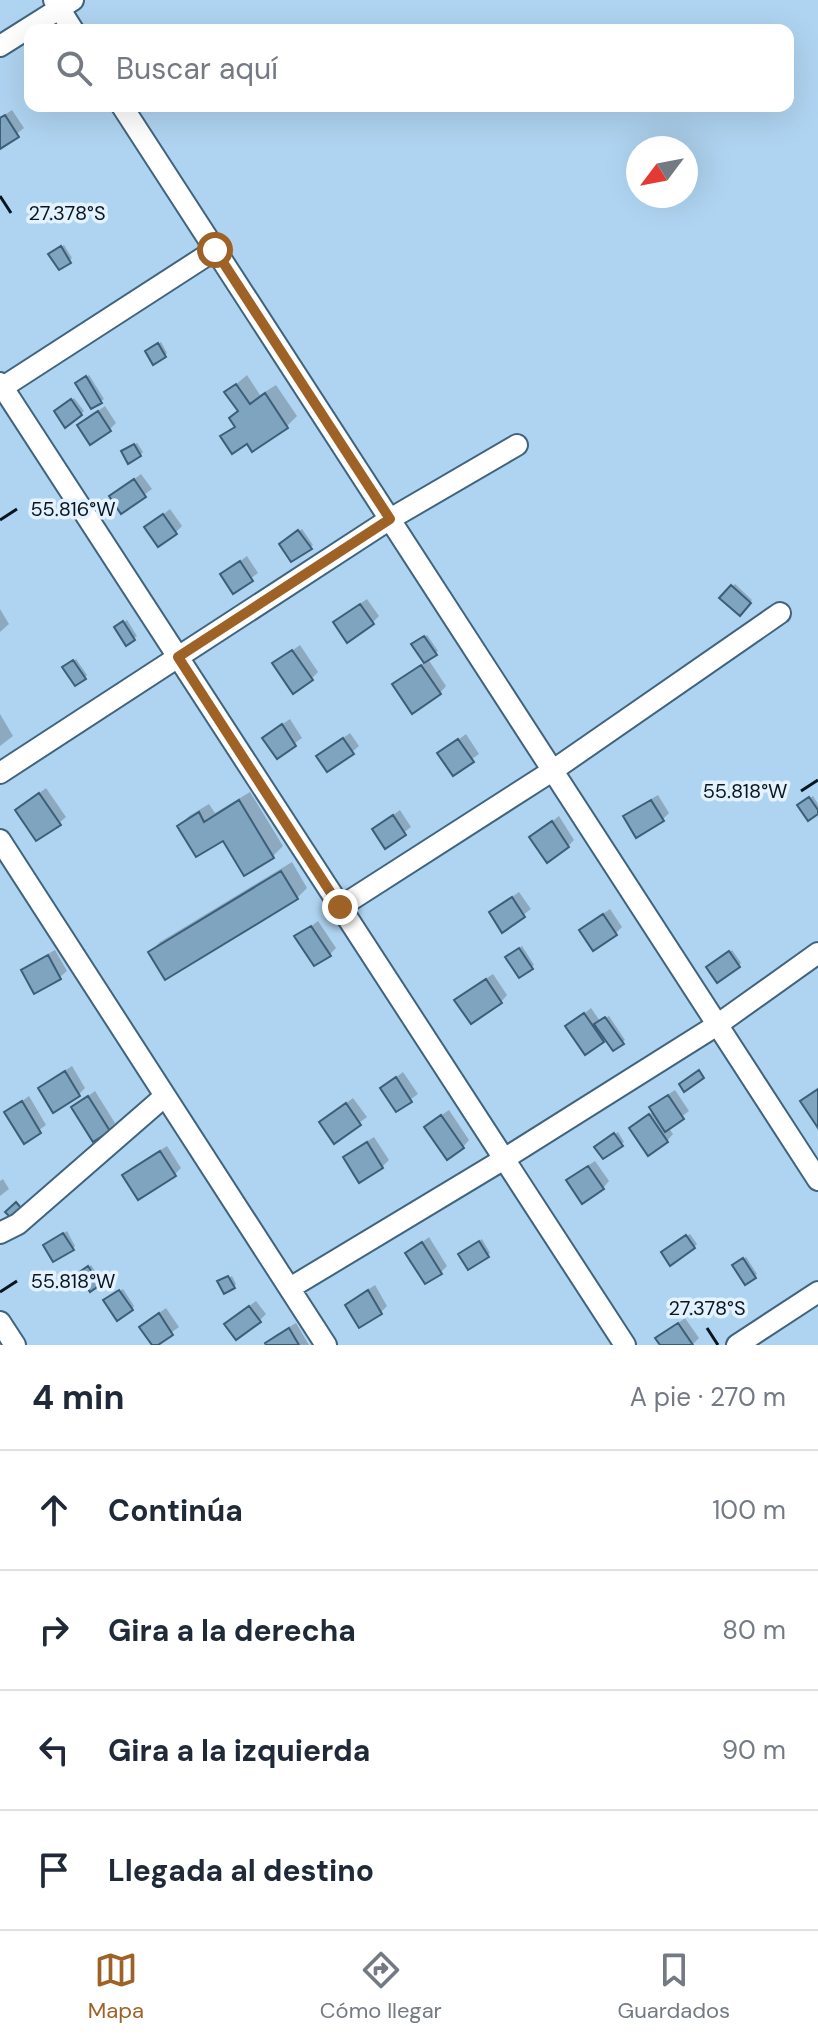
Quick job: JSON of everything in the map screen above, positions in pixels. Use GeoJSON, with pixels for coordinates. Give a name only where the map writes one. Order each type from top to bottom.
{"type":"FeatureCollection","features":[{"type":"Feature","properties":{"kind":"street"},"geometry":{"type":"LineString","coordinates":[[32,24],[62,3],[71,24]]}},
{"type":"Feature","properties":{"kind":"street"},"geometry":{"type":"LineString","coordinates":[[0,46],[24,29]]}},
{"type":"Feature","properties":{"kind":"street"},"geometry":{"type":"LineString","coordinates":[[126,112],[818,1180]]}},
{"type":"Feature","properties":{"kind":"street"},"geometry":{"type":"LineString","coordinates":[[215,250],[1,387],[625,1345]]}},
{"type":"Feature","properties":{"kind":"street"},"geometry":{"type":"LineString","coordinates":[[0,773],[390,519],[517,445]]}},
{"type":"Feature","properties":{"kind":"street"},"geometry":{"type":"LineString","coordinates":[[340,907],[552,771],[780,613]]}},
{"type":"Feature","properties":{"kind":"street"},"geometry":{"type":"LineString","coordinates":[[0,840],[326,1345]]}},
{"type":"Feature","properties":{"kind":"street"},"geometry":{"type":"LineString","coordinates":[[290,1288],[717,1025],[818,953]]}},
{"type":"Feature","properties":{"kind":"street"},"geometry":{"type":"LineString","coordinates":[[0,1233],[18,1224],[165,1096]]}},
{"type":"Feature","properties":{"kind":"street"},"geometry":{"type":"LineString","coordinates":[[737,1345],[818,1292]]}},
{"type":"Feature","properties":{"kind":"street"},"geometry":{"type":"LineString","coordinates":[[0,1322],[15,1345]]}},
{"type":"Feature","properties":{"kind":"building"},"geometry":{"type":"Polygon","coordinates":[[[5,115],[19,137],[0,149],[0,118],[5,115]]]}},
{"type":"Feature","properties":{"kind":"building"},"geometry":{"type":"Polygon","coordinates":[[[61,246],[71,263],[59,270],[48,254],[61,246]]]}},
{"type":"Feature","properties":{"kind":"building"},"geometry":{"type":"Polygon","coordinates":[[[158,343],[166,357],[153,365],[145,351],[158,343]]]}},
{"type":"Feature","properties":{"kind":"building"},"geometry":{"type":"Polygon","coordinates":[[[86,376],[102,403],[91,409],[75,383],[86,376]]]}},
{"type":"Feature","properties":{"kind":"building"},"geometry":{"type":"Polygon","coordinates":[[[236,384],[250,404],[265,393],[288,428],[252,452],[247,444],[232,454],[220,436],[235,427],[229,418],[238,411],[224,392],[236,384]]]}},
{"type":"Feature","properties":{"kind":"building"},"geometry":{"type":"Polygon","coordinates":[[[71,399],[82,415],[65,428],[54,411],[71,399]]]}},
{"type":"Feature","properties":{"kind":"building"},"geometry":{"type":"Polygon","coordinates":[[[98,411],[111,431],[90,445],[77,425],[98,411]]]}},
{"type":"Feature","properties":{"kind":"building"},"geometry":{"type":"Polygon","coordinates":[[[134,444],[141,456],[128,464],[121,451],[134,444]]]}},
{"type":"Feature","properties":{"kind":"building"},"geometry":{"type":"Polygon","coordinates":[[[134,479],[146,497],[121,514],[109,496],[134,479]]]}},
{"type":"Feature","properties":{"kind":"building"},"geometry":{"type":"Polygon","coordinates":[[[163,514],[177,534],[158,547],[144,527],[163,514]]]}},
{"type":"Feature","properties":{"kind":"building"},"geometry":{"type":"Polygon","coordinates":[[[298,530],[312,549],[291,562],[279,544],[298,530]]]}},
{"type":"Feature","properties":{"kind":"building"},"geometry":{"type":"Polygon","coordinates":[[[240,561],[253,581],[233,594],[220,574],[240,561]]]}},
{"type":"Feature","properties":{"kind":"building"},"geometry":{"type":"Polygon","coordinates":[[[731,585],[751,603],[740,616],[719,598],[731,585]]]}},
{"type":"Feature","properties":{"kind":"building"},"geometry":{"type":"Polygon","coordinates":[[[360,604],[374,624],[347,643],[333,622],[360,604]]]}},
{"type":"Feature","properties":{"kind":"building"},"geometry":{"type":"Polygon","coordinates":[[[123,621],[135,640],[126,646],[114,627],[123,621]]]}},
{"type":"Feature","properties":{"kind":"building"},"geometry":{"type":"Polygon","coordinates":[[[424,636],[437,655],[424,663],[411,644],[424,636]]]}},
{"type":"Feature","properties":{"kind":"building"},"geometry":{"type":"Polygon","coordinates":[[[292,650],[313,680],[293,694],[272,663],[292,650]]]}},
{"type":"Feature","properties":{"kind":"building"},"geometry":{"type":"Polygon","coordinates":[[[73,660],[86,679],[75,686],[62,667],[73,660]]]}},
{"type":"Feature","properties":{"kind":"building"},"geometry":{"type":"Polygon","coordinates":[[[421,665],[441,694],[412,714],[392,684],[421,665]]]}},
{"type":"Feature","properties":{"kind":"building"},"geometry":{"type":"Polygon","coordinates":[[[282,724],[296,746],[277,759],[262,738],[282,724]]]}},
{"type":"Feature","properties":{"kind":"building"},"geometry":{"type":"Polygon","coordinates":[[[343,738],[354,754],[327,772],[316,756],[343,738]]]}},
{"type":"Feature","properties":{"kind":"building"},"geometry":{"type":"Polygon","coordinates":[[[458,739],[474,762],[453,776],[437,753],[458,739]]]}},
{"type":"Feature","properties":{"kind":"building"},"geometry":{"type":"Polygon","coordinates":[[[39,793],[61,825],[36,841],[15,810],[39,793]]]}},
{"type":"Feature","properties":{"kind":"building"},"geometry":{"type":"Polygon","coordinates":[[[809,797],[818,814],[808,821],[797,805],[809,797]]]}},
{"type":"Feature","properties":{"kind":"building"},"geometry":{"type":"Polygon","coordinates":[[[239,800],[274,858],[244,876],[223,841],[196,857],[177,826],[199,812],[204,822],[239,800]]]}},
{"type":"Feature","properties":{"kind":"building"},"geometry":{"type":"Polygon","coordinates":[[[651,800],[664,821],[636,838],[623,816],[651,800]]]}},
{"type":"Feature","properties":{"kind":"building"},"geometry":{"type":"Polygon","coordinates":[[[393,815],[406,835],[385,849],[372,829],[393,815]]]}},
{"type":"Feature","properties":{"kind":"building"},"geometry":{"type":"Polygon","coordinates":[[[552,821],[569,847],[547,863],[529,837],[552,821]]]}},
{"type":"Feature","properties":{"kind":"building"},"geometry":{"type":"Polygon","coordinates":[[[281,871],[298,899],[165,980],[148,952],[281,871]]]}},
{"type":"Feature","properties":{"kind":"building"},"geometry":{"type":"Polygon","coordinates":[[[512,897],[525,917],[502,933],[489,912],[512,897]]]}},
{"type":"Feature","properties":{"kind":"building"},"geometry":{"type":"Polygon","coordinates":[[[603,914],[617,935],[593,951],[579,930],[603,914]]]}},
{"type":"Feature","properties":{"kind":"building"},"geometry":{"type":"Polygon","coordinates":[[[311,926],[331,956],[314,966],[294,936],[311,926]]]}},
{"type":"Feature","properties":{"kind":"building"},"geometry":{"type":"Polygon","coordinates":[[[519,948],[533,969],[519,978],[505,957],[519,948]]]}},
{"type":"Feature","properties":{"kind":"building"},"geometry":{"type":"Polygon","coordinates":[[[729,951],[740,967],[717,983],[706,967],[729,951]]]}},
{"type":"Feature","properties":{"kind":"building"},"geometry":{"type":"Polygon","coordinates":[[[48,955],[61,979],[34,994],[21,970],[48,955]]]}},
{"type":"Feature","properties":{"kind":"building"},"geometry":{"type":"Polygon","coordinates":[[[486,979],[502,1003],[471,1024],[454,1000],[486,979]]]}},
{"type":"Feature","properties":{"kind":"building"},"geometry":{"type":"Polygon","coordinates":[[[584,1013],[604,1042],[585,1055],[565,1026],[584,1013]]]}},
{"type":"Feature","properties":{"kind":"building"},"geometry":{"type":"Polygon","coordinates":[[[605,1017],[624,1044],[613,1051],[594,1024],[605,1017]]]}},
{"type":"Feature","properties":{"kind":"building"},"geometry":{"type":"Polygon","coordinates":[[[699,1070],[704,1078],[684,1092],[679,1084],[699,1070]]]}},
{"type":"Feature","properties":{"kind":"building"},"geometry":{"type":"Polygon","coordinates":[[[65,1071],[80,1096],[53,1113],[38,1088],[65,1071]]]}},
{"type":"Feature","properties":{"kind":"building"},"geometry":{"type":"Polygon","coordinates":[[[396,1077],[412,1102],[396,1112],[380,1088],[396,1077]]]}},
{"type":"Feature","properties":{"kind":"building"},"geometry":{"type":"Polygon","coordinates":[[[818,1089],[818,1128],[800,1101],[818,1089]]]}},
{"type":"Feature","properties":{"kind":"building"},"geometry":{"type":"Polygon","coordinates":[[[668,1095],[684,1119],[665,1132],[649,1107],[668,1095]]]}},
{"type":"Feature","properties":{"kind":"building"},"geometry":{"type":"Polygon","coordinates":[[[88,1096],[110,1131],[93,1142],[71,1107],[88,1096]]]}},
{"type":"Feature","properties":{"kind":"building"},"geometry":{"type":"Polygon","coordinates":[[[22,1101],[41,1133],[24,1144],[4,1112],[22,1101]]]}},
{"type":"Feature","properties":{"kind":"building"},"geometry":{"type":"Polygon","coordinates":[[[346,1103],[361,1125],[334,1144],[319,1122],[346,1103]]]}},
{"type":"Feature","properties":{"kind":"building"},"geometry":{"type":"Polygon","coordinates":[[[649,1114],[668,1142],[648,1156],[629,1128],[649,1114]]]}},
{"type":"Feature","properties":{"kind":"building"},"geometry":{"type":"Polygon","coordinates":[[[441,1115],[464,1148],[447,1160],[424,1127],[441,1115]]]}},
{"type":"Feature","properties":{"kind":"building"},"geometry":{"type":"Polygon","coordinates":[[[614,1133],[623,1146],[603,1159],[594,1147],[614,1133]]]}},
{"type":"Feature","properties":{"kind":"building"},"geometry":{"type":"Polygon","coordinates":[[[367,1142],[383,1168],[359,1183],[343,1157],[367,1142]]]}},
{"type":"Feature","properties":{"kind":"building"},"geometry":{"type":"Polygon","coordinates":[[[160,1151],[176,1176],[138,1200],[122,1175],[160,1151]]]}},
{"type":"Feature","properties":{"kind":"building"},"geometry":{"type":"Polygon","coordinates":[[[588,1166],[604,1189],[582,1204],[566,1180],[588,1166]]]}},
{"type":"Feature","properties":{"kind":"building"},"geometry":{"type":"Polygon","coordinates":[[[16,1202],[22,1209],[11,1218],[5,1212],[16,1202]]]}},
{"type":"Feature","properties":{"kind":"building"},"geometry":{"type":"Polygon","coordinates":[[[63,1233],[74,1250],[53,1262],[43,1245],[63,1233]]]}},
{"type":"Feature","properties":{"kind":"building"},"geometry":{"type":"Polygon","coordinates":[[[686,1235],[695,1248],[670,1266],[661,1252],[686,1235]]]}},
{"type":"Feature","properties":{"kind":"building"},"geometry":{"type":"Polygon","coordinates":[[[479,1241],[489,1257],[468,1270],[458,1254],[479,1241]]]}},
{"type":"Feature","properties":{"kind":"building"},"geometry":{"type":"Polygon","coordinates":[[[422,1242],[442,1274],[425,1284],[405,1253],[422,1242]]]}},
{"type":"Feature","properties":{"kind":"building"},"geometry":{"type":"Polygon","coordinates":[[[743,1258],[756,1278],[745,1285],[732,1265],[743,1258]]]}},
{"type":"Feature","properties":{"kind":"building"},"geometry":{"type":"Polygon","coordinates":[[[88,1266],[100,1285],[90,1292],[78,1273],[88,1266]]]}},
{"type":"Feature","properties":{"kind":"building"},"geometry":{"type":"Polygon","coordinates":[[[228,1276],[235,1288],[224,1294],[217,1281],[228,1276]]]}},
{"type":"Feature","properties":{"kind":"building"},"geometry":{"type":"Polygon","coordinates":[[[119,1290],[133,1310],[117,1321],[103,1300],[119,1290]]]}},
{"type":"Feature","properties":{"kind":"building"},"geometry":{"type":"Polygon","coordinates":[[[368,1290],[382,1314],[359,1328],[345,1305],[368,1290]]]}},
{"type":"Feature","properties":{"kind":"building"},"geometry":{"type":"Polygon","coordinates":[[[249,1306],[261,1322],[236,1340],[224,1324],[249,1306]]]}},
{"type":"Feature","properties":{"kind":"building"},"geometry":{"type":"Polygon","coordinates":[[[159,1313],[173,1335],[158,1345],[152,1345],[139,1327],[159,1313]]]}},
{"type":"Feature","properties":{"kind":"building"},"geometry":{"type":"Polygon","coordinates":[[[678,1323],[693,1345],[660,1345],[655,1338],[678,1323]]]}},
{"type":"Feature","properties":{"kind":"building"},"geometry":{"type":"Polygon","coordinates":[[[289,1328],[299,1345],[266,1345],[265,1343],[289,1328]]]}},
{"type":"Feature","properties":{"kind":"route"},"geometry":{"type":"LineString","coordinates":[[215,250],[390,519],[178,657],[340,907]]}}]}
